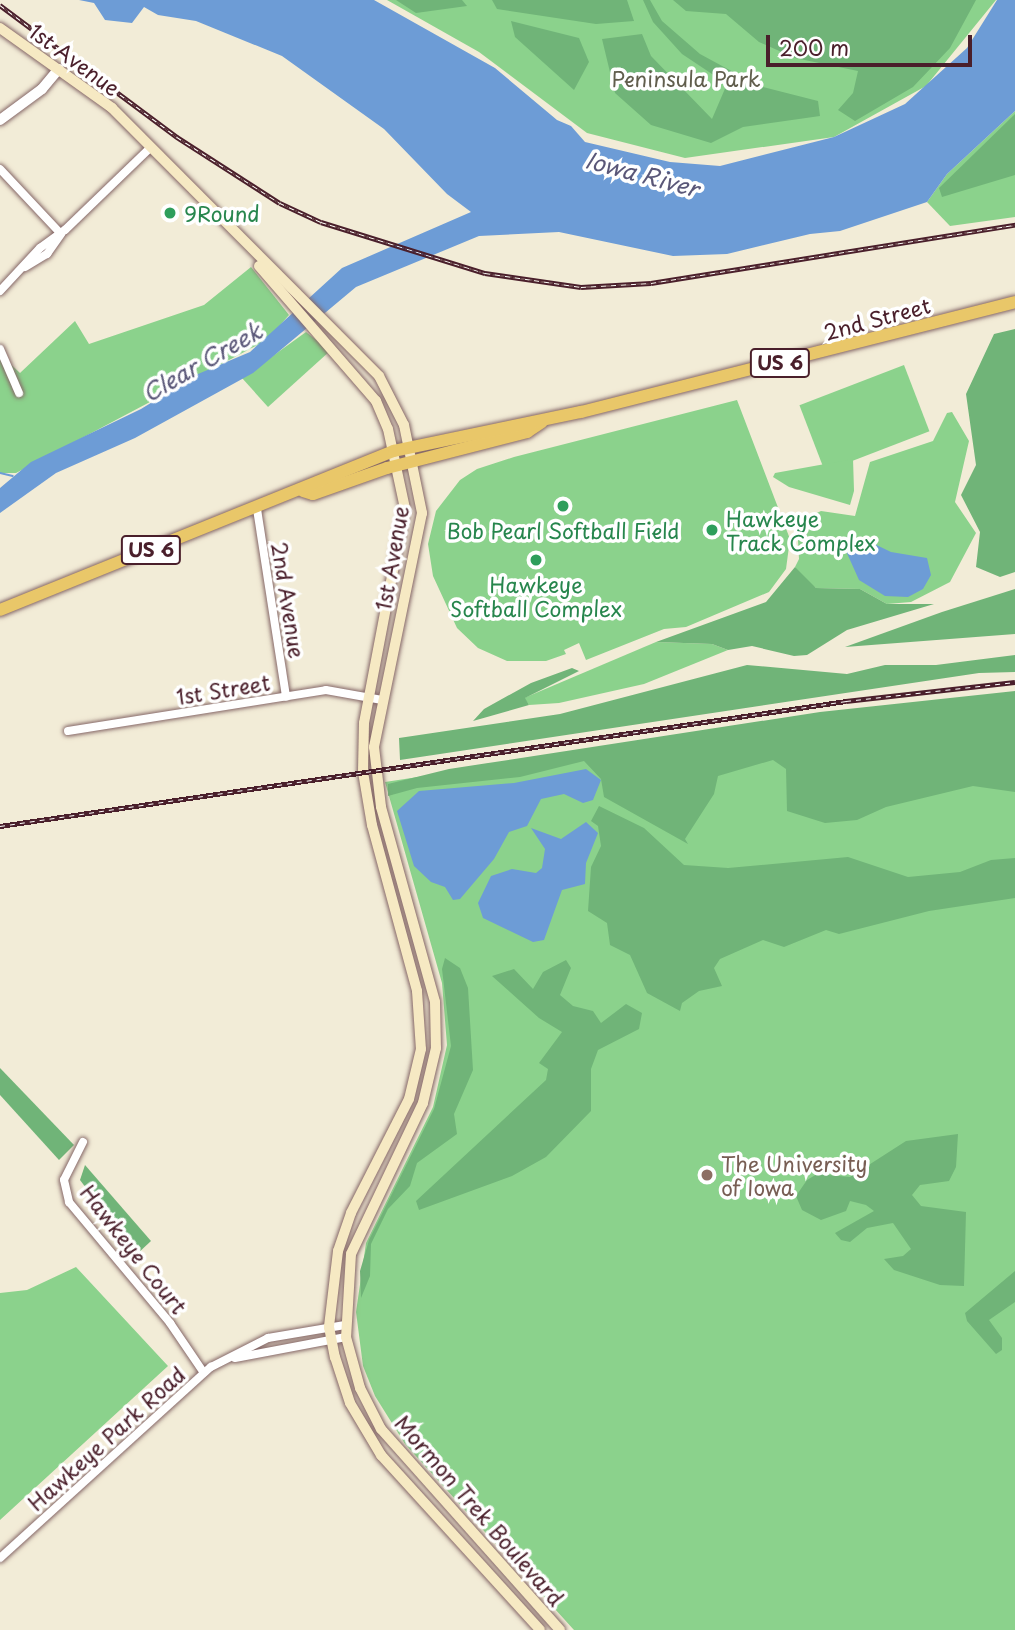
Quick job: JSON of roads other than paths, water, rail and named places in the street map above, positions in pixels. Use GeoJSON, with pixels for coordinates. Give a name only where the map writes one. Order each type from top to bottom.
{"type":"FeatureCollection","features":[{"type":"Feature","properties":{"kind":"main road","name":"1st Avenue"},"geometry":{"type":"LineString","coordinates":[[0,28],[101,99],[243,244],[293,288],[386,385],[413,462],[421,501],[421,526],[382,700],[374,747],[376,774]]}},
{"type":"Feature","properties":{"kind":"main road","name":"1st Avenue"},"geometry":{"type":"LineString","coordinates":[[243,244],[284,297],[317,331],[376,401],[397,465],[405,519],[369,697],[363,772]]}},
{"type":"Feature","properties":{"kind":"main road","name":"2nd Street"},"geometry":{"type":"LineString","coordinates":[[0,610],[303,491],[313,481],[409,447],[521,422],[543,421],[1015,302]]}},
{"type":"Feature","properties":{"kind":"main road","name":"2nd Street"},"geometry":{"type":"LineString","coordinates":[[303,491],[313,494],[397,465],[527,432],[543,421]]}},
{"type":"Feature","properties":{"kind":"main road","name":"Mormon Trek Boulevard"},"geometry":{"type":"LineString","coordinates":[[363,772],[372,825],[417,991],[421,1049],[409,1099],[344,1230],[332,1278],[331,1339],[350,1404],[381,1455],[540,1630]]}},
{"type":"Feature","properties":{"kind":"main road","name":"Mormon Trek Boulevard"},"geometry":{"type":"LineString","coordinates":[[376,774],[381,807],[432,988],[436,1048],[423,1103],[354,1244],[346,1278],[346,1331],[360,1388],[381,1429],[560,1630]]}},
{"type":"Feature","properties":{"kind":"street"},"geometry":{"type":"LineString","coordinates":[[0,120],[42,89],[59,69]]}},
{"type":"Feature","properties":{"kind":"street"},"geometry":{"type":"LineString","coordinates":[[0,291],[40,248],[61,234],[150,148]]}},
{"type":"Feature","properties":{"kind":"street"},"geometry":{"type":"LineString","coordinates":[[0,169],[61,234]]}},
{"type":"Feature","properties":{"kind":"street"},"geometry":{"type":"LineString","coordinates":[[0,349],[19,393]]}},
{"type":"Feature","properties":{"kind":"street","name":"2nd Avenue"},"geometry":{"type":"LineString","coordinates":[[257,509],[286,697]]}},
{"type":"Feature","properties":{"kind":"street","name":"1st Street"},"geometry":{"type":"LineString","coordinates":[[68,731],[326,690],[382,700]]}},
{"type":"Feature","properties":{"kind":"street","name":"Hawkeye Court"},"geometry":{"type":"LineString","coordinates":[[83,1142],[64,1180],[69,1202],[170,1323],[204,1373]]}},
{"type":"Feature","properties":{"kind":"street","name":"Hawkeye Park Road"},"geometry":{"type":"LineString","coordinates":[[0,1558],[204,1373],[268,1338],[330,1326],[346,1331]]}},
{"type":"Feature","properties":{"kind":"street","name":"Hawkeye Park Road"},"geometry":{"type":"LineString","coordinates":[[204,1373],[251,1353],[331,1339],[346,1331]]}},
{"type":"Feature","properties":{"kind":"water","name":"Iowa River"},"geometry":{"type":"Polygon","coordinates":[[[79,0],[374,0],[495,68],[557,120],[571,126],[585,142],[670,162],[720,166],[834,137],[905,104],[967,48],[997,0],[1015,0],[1015,111],[947,174],[927,202],[840,231],[810,234],[727,254],[673,256],[559,232],[479,236],[356,287],[253,373],[135,438],[56,473],[0,513],[0,488],[31,462],[141,409],[198,374],[250,352],[342,268],[471,212],[447,194],[384,129],[282,56],[196,21],[158,15],[144,7],[132,23],[105,20],[94,3],[79,0]]]}},
{"type":"Feature","properties":{"kind":"water"},"geometry":{"type":"Polygon","coordinates":[[[864,539],[891,552],[927,558],[931,575],[923,589],[908,597],[885,596],[859,580],[846,551],[853,541],[864,539]]]}},
{"type":"Feature","properties":{"kind":"water"},"geometry":{"type":"Polygon","coordinates":[[[586,769],[601,780],[593,800],[583,803],[564,794],[541,799],[527,826],[509,832],[494,859],[460,899],[453,900],[445,887],[431,882],[414,866],[397,811],[419,791],[514,783],[586,769]]]}},
{"type":"Feature","properties":{"kind":"water"},"geometry":{"type":"Polygon","coordinates":[[[586,822],[598,833],[586,863],[585,884],[562,890],[544,940],[533,942],[483,918],[478,903],[491,876],[512,869],[536,873],[542,868],[545,849],[531,828],[561,839],[586,822]]]}},
{"type":"Feature","properties":{"kind":"waterway"},"geometry":{"type":"LineString","coordinates":[[0,473],[13,476]]}},
{"type":"Feature","properties":{"kind":"railway"},"geometry":{"type":"LineString","coordinates":[[0,5],[177,137],[280,203],[321,222],[485,273],[581,287],[651,283],[1015,225]]}},
{"type":"Feature","properties":{"kind":"railway"},"geometry":{"type":"LineString","coordinates":[[0,826],[846,701],[1015,682]]}},
{"type":"Feature","properties":{"kind":"place","name":"9Round"},"geometry":{"type":"Point","coordinates":[170,213]}},
{"type":"Feature","properties":{"kind":"place","name":"Bob Pearl Softball Field"},"geometry":{"type":"Point","coordinates":[563,506]}},
{"type":"Feature","properties":{"kind":"place","name":"Hawkeye Track Complex"},"geometry":{"type":"Point","coordinates":[712,530]}},
{"type":"Feature","properties":{"kind":"place","name":"Hawkeye Softball Complex"},"geometry":{"type":"Point","coordinates":[536,560]}},
{"type":"Feature","properties":{"kind":"place","name":"The University of Iowa"},"geometry":{"type":"Point","coordinates":[707,1175]}},
{"type":"Feature","properties":{"kind":"park label","name":"Peninsula Park"},"geometry":{"type":"Point","coordinates":[686,78]}},
{"type":"Feature","properties":{"kind":"water label","name":"Clear Creek"},"geometry":{"type":"Point","coordinates":[202,362]}}]}
